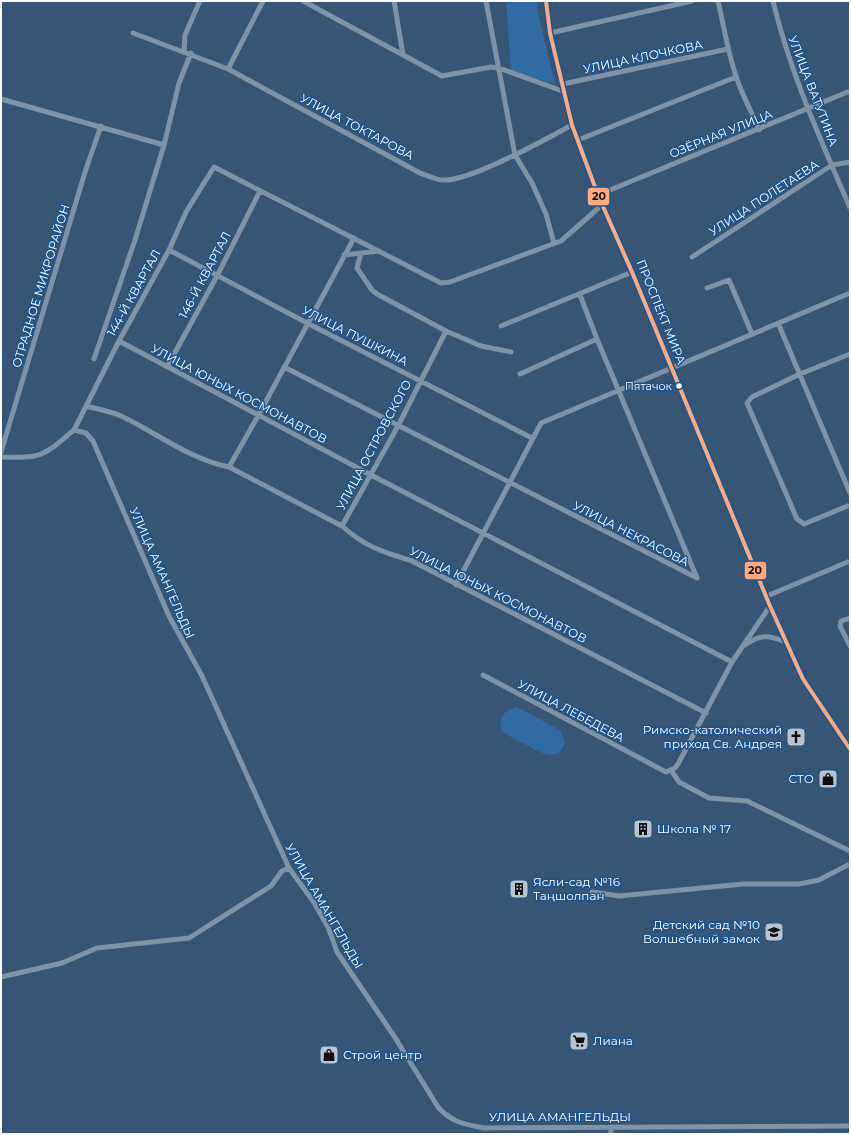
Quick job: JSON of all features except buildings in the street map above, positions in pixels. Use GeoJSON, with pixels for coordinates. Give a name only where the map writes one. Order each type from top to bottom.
{"type":"FeatureCollection","features":[{"type":"Feature","properties":{"kind":"main road","name":"ПРОСПЕКТ МИРА"},"geometry":{"type":"LineString","coordinates":[[546,1],[550,33],[572,126],[602,205],[632,272],[770,606],[802,679],[850,749]]}},
{"type":"Feature","properties":{"kind":"street"},"geometry":{"type":"LineString","coordinates":[[184,51],[185,35],[200,1]]}},
{"type":"Feature","properties":{"kind":"street"},"geometry":{"type":"LineString","coordinates":[[228,69],[263,1]]}},
{"type":"Feature","properties":{"kind":"street"},"geometry":{"type":"LineString","coordinates":[[304,1],[442,76],[491,67],[499,68],[565,92]]}},
{"type":"Feature","properties":{"kind":"street"},"geometry":{"type":"LineString","coordinates":[[394,1],[403,55]]}},
{"type":"Feature","properties":{"kind":"street"},"geometry":{"type":"LineString","coordinates":[[486,1],[515,155],[532,183],[546,214],[554,243]]}},
{"type":"Feature","properties":{"kind":"street"},"geometry":{"type":"LineString","coordinates":[[550,33],[692,1]]}},
{"type":"Feature","properties":{"kind":"street"},"geometry":{"type":"LineString","coordinates":[[718,1],[728,49],[736,77],[759,130]]}},
{"type":"Feature","properties":{"kind":"street","name":"УЛИЦА ВАТУТИНА"},"geometry":{"type":"LineString","coordinates":[[773,1],[782,40],[808,110],[850,208]]}},
{"type":"Feature","properties":{"kind":"street","name":"УЛИЦА ТОКТАРОВА"},"geometry":{"type":"LineString","coordinates":[[133,33],[191,53],[228,69],[420,173],[444,181],[461,177],[515,155],[572,126]]}},
{"type":"Feature","properties":{"kind":"street","name":"УЛИЦА КЛОЧКОВА"},"geometry":{"type":"LineString","coordinates":[[563,84],[728,49]]}},
{"type":"Feature","properties":{"kind":"street"},"geometry":{"type":"LineString","coordinates":[[94,359],[135,240],[164,145],[179,83],[191,53]]}},
{"type":"Feature","properties":{"kind":"street"},"geometry":{"type":"LineString","coordinates":[[578,140],[736,77]]}},
{"type":"Feature","properties":{"kind":"street","name":"ОЗЁРНАЯ УЛИЦА"},"geometry":{"type":"LineString","coordinates":[[598,195],[808,110],[850,91]]}},
{"type":"Feature","properties":{"kind":"street"},"geometry":{"type":"LineString","coordinates":[[1,99],[164,145]]}},
{"type":"Feature","properties":{"kind":"street","name":"ОТРАДНОЕ МИКРОРАЙОН"},"geometry":{"type":"LineString","coordinates":[[1,452],[86,169],[101,126]]}},
{"type":"Feature","properties":{"kind":"street","name":"УЛИЦА ПОЛЕТАЕВА"},"geometry":{"type":"LineString","coordinates":[[692,257],[832,165],[850,162]]}},
{"type":"Feature","properties":{"kind":"street","name":"144-Й КВАРТАЛ"},"geometry":{"type":"LineString","coordinates":[[74,430],[119,341],[170,250],[189,207],[214,167],[260,191]]}},
{"type":"Feature","properties":{"kind":"street"},"geometry":{"type":"LineString","coordinates":[[260,191],[442,283],[450,282],[561,241],[602,205]]}},
{"type":"Feature","properties":{"kind":"street","name":"146-Й КВАРТАЛ"},"geometry":{"type":"LineString","coordinates":[[168,367],[217,276],[260,191]]}},
{"type":"Feature","properties":{"kind":"street"},"geometry":{"type":"LineString","coordinates":[[229,467],[354,238]]}},
{"type":"Feature","properties":{"kind":"street","name":"УЛИЦА ПУШКИНА"},"geometry":{"type":"LineString","coordinates":[[170,250],[307,323],[532,438]]}},
{"type":"Feature","properties":{"kind":"street"},"geometry":{"type":"LineString","coordinates":[[344,255],[379,251]]}},
{"type":"Feature","properties":{"kind":"street"},"geometry":{"type":"LineString","coordinates":[[361,253],[357,268],[372,290],[446,331],[481,346],[511,352]]}},
{"type":"Feature","properties":{"kind":"street"},"geometry":{"type":"LineString","coordinates":[[501,326],[580,295],[632,272]]}},
{"type":"Feature","properties":{"kind":"street"},"geometry":{"type":"LineString","coordinates":[[707,288],[729,280],[752,334]]}},
{"type":"Feature","properties":{"kind":"street"},"geometry":{"type":"LineString","coordinates":[[456,585],[510,484],[532,438],[541,424],[850,293]]}},
{"type":"Feature","properties":{"kind":"street","name":"УЛИЦА НЕКРАСОВА"},"geometry":{"type":"LineString","coordinates":[[284,367],[510,484],[697,578],[580,295]]}},
{"type":"Feature","properties":{"kind":"street"},"geometry":{"type":"LineString","coordinates":[[778,323],[850,493]]}},
{"type":"Feature","properties":{"kind":"street","name":"УЛИЦА ОСТРОВСКОГО"},"geometry":{"type":"LineString","coordinates":[[342,526],[398,426],[446,331]]}},
{"type":"Feature","properties":{"kind":"street"},"geometry":{"type":"LineString","coordinates":[[520,374],[597,339]]}},
{"type":"Feature","properties":{"kind":"street","name":"УЛИЦА ЮНЫХ КОСМОНАВТОВ"},"geometry":{"type":"LineString","coordinates":[[119,341],[258,416],[732,662]]}},
{"type":"Feature","properties":{"kind":"street"},"geometry":{"type":"LineString","coordinates":[[850,354],[800,374],[752,397],[747,403],[796,519],[804,524],[850,504]]}},
{"type":"Feature","properties":{"kind":"street","name":"УЛИЦА ЮНЫХ КОСМОНАВТОВ"},"geometry":{"type":"LineString","coordinates":[[86,406],[120,415],[212,464],[229,467],[342,526],[357,540],[412,561],[706,713]]}},
{"type":"Feature","properties":{"kind":"street"},"geometry":{"type":"LineString","coordinates":[[1,457],[31,458],[40,455],[48,452],[74,430]]}},
{"type":"Feature","properties":{"kind":"street","name":"УЛИЦА АМАНГЕЛЬДЫ"},"geometry":{"type":"LineString","coordinates":[[74,430],[86,433],[92,441],[168,616],[202,676],[289,868],[313,901],[328,927],[337,952],[394,1036],[434,1102],[446,1117],[464,1124],[484,1128],[850,1126]]}},
{"type":"Feature","properties":{"kind":"street"},"geometry":{"type":"LineString","coordinates":[[767,596],[850,561]]}},
{"type":"Feature","properties":{"kind":"street"},"geometry":{"type":"LineString","coordinates":[[770,606],[732,662],[678,764],[671,770],[679,782],[709,798],[747,801],[850,851]]}},
{"type":"Feature","properties":{"kind":"street"},"geometry":{"type":"LineString","coordinates":[[850,618],[842,621],[840,626],[850,646]]}},
{"type":"Feature","properties":{"kind":"street"},"geometry":{"type":"LineString","coordinates":[[744,646],[757,637],[773,637],[786,642]]}},
{"type":"Feature","properties":{"kind":"street","name":"УЛИЦА ЛЕБЕДЕВА"},"geometry":{"type":"LineString","coordinates":[[483,675],[666,772],[671,770]]}},
{"type":"Feature","properties":{"kind":"street"},"geometry":{"type":"LineString","coordinates":[[592,892],[619,896],[729,885],[799,884],[819,880],[841,870],[850,864]]}},
{"type":"Feature","properties":{"kind":"street"},"geometry":{"type":"LineString","coordinates":[[1,978],[62,963],[97,948],[189,938],[271,886],[282,871],[289,868]]}},
{"type":"Feature","properties":{"kind":"street"},"geometry":{"type":"LineString","coordinates":[[611,1127],[611,1134]]}},
{"type":"Feature","properties":{"kind":"shaded area"},"geometry":{"type":"Polygon","coordinates":[[[506,1],[537,1],[538,13],[555,84],[511,71],[506,1]]]}},
{"type":"Feature","properties":{"kind":"shaded area"},"geometry":{"type":"Polygon","coordinates":[[[517,707],[560,730],[565,741],[558,753],[553,755],[542,753],[503,732],[501,727],[501,719],[503,715],[509,710],[517,707]]]}},
{"type":"Feature","properties":{"kind":"transit line","name":"20"},"geometry":{"type":"LineString","coordinates":[[546,1],[550,33],[572,125],[598,195],[632,272],[770,606],[803,679],[850,749]]}},
{"type":"Feature","properties":{"kind":"place","name":"Пятачок"},"geometry":{"type":"Point","coordinates":[679,386]}},
{"type":"Feature","properties":{"kind":"place","name":"Римско-католический приход Св. Андрея"},"geometry":{"type":"Point","coordinates":[796,737]}},
{"type":"Feature","properties":{"kind":"place","name":"СТО"},"geometry":{"type":"Point","coordinates":[828,779]}},
{"type":"Feature","properties":{"kind":"place","name":"Школа № 17"},"geometry":{"type":"Point","coordinates":[643,829]}},
{"type":"Feature","properties":{"kind":"place","name":"Ясли-сад №16 Таңшолпан"},"geometry":{"type":"Point","coordinates":[519,889]}},
{"type":"Feature","properties":{"kind":"place","name":"Детский сад №10 Волшебный замок"},"geometry":{"type":"Point","coordinates":[774,932]}},
{"type":"Feature","properties":{"kind":"place","name":"Лиана"},"geometry":{"type":"Point","coordinates":[579,1041]}},
{"type":"Feature","properties":{"kind":"place","name":"Строй центр"},"geometry":{"type":"Point","coordinates":[329,1055]}}]}
